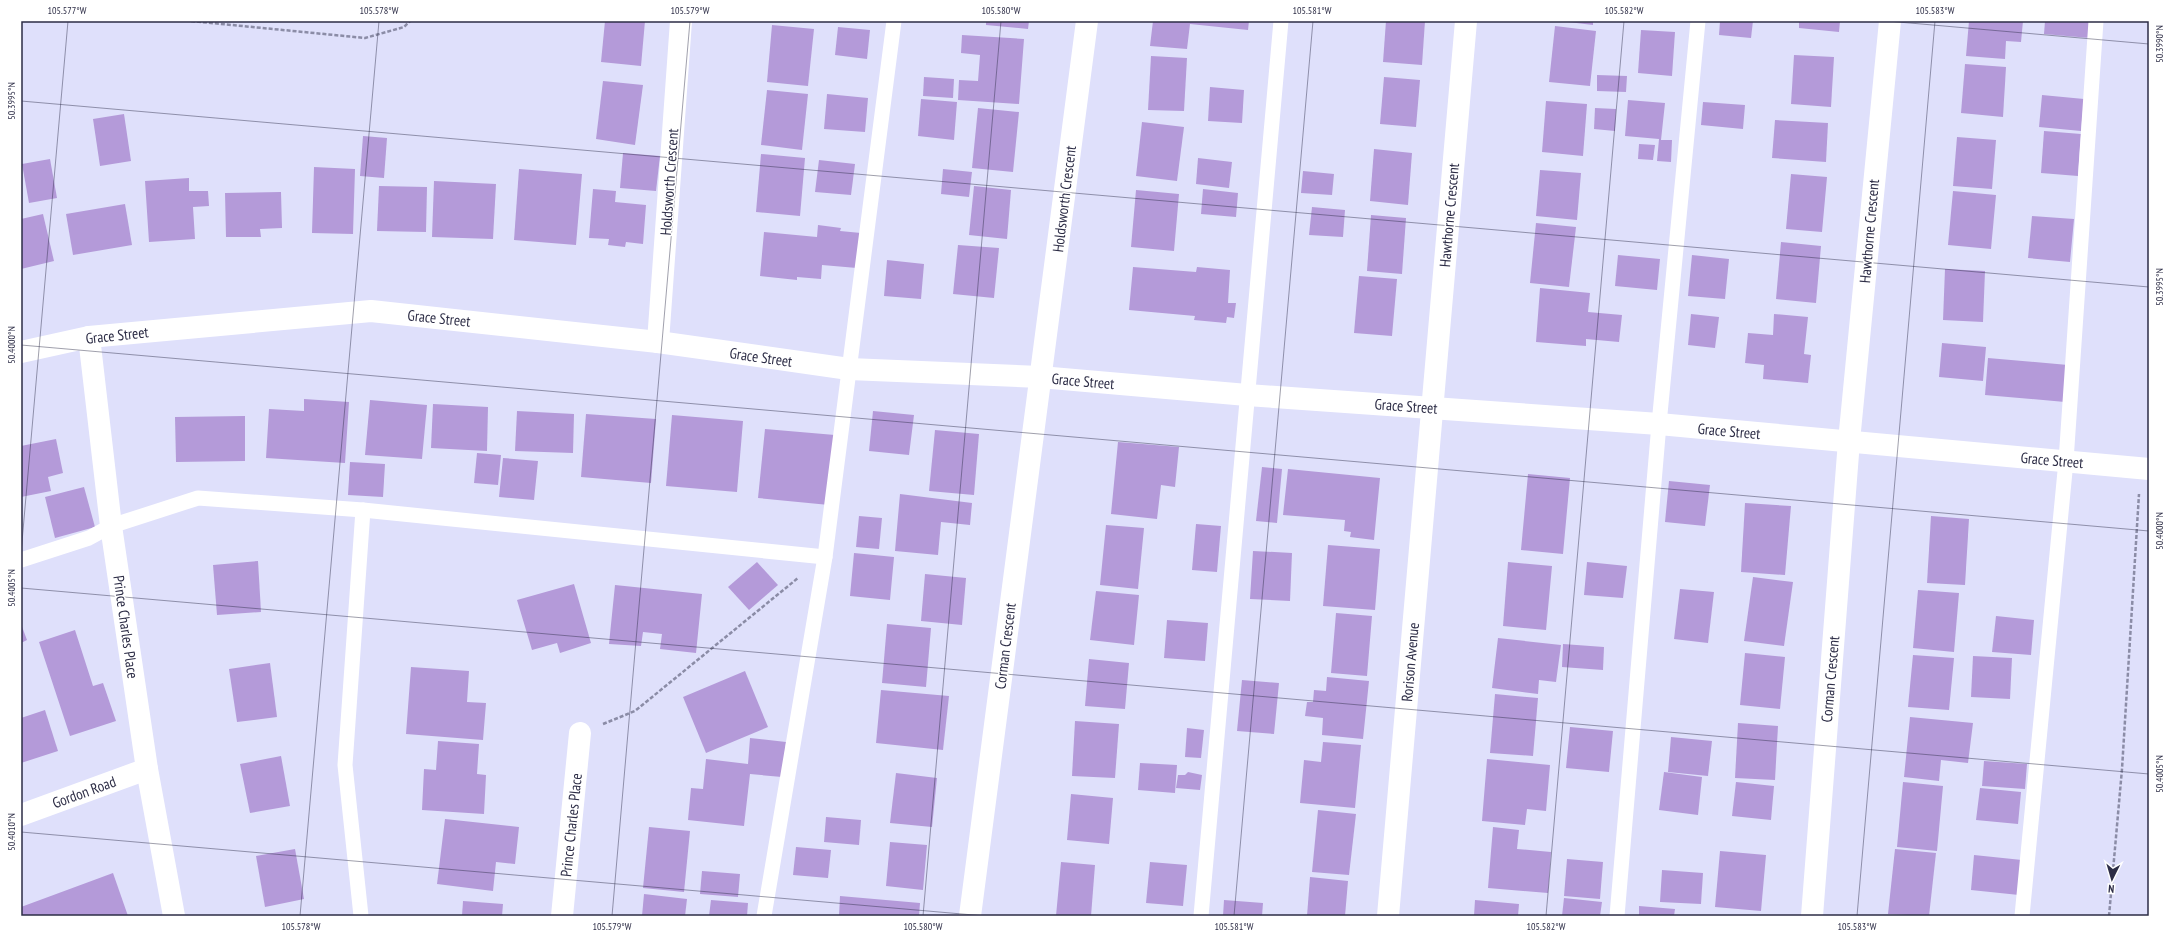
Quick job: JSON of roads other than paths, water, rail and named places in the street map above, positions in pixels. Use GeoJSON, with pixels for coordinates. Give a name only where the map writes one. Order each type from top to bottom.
{"type":"FeatureCollection","features":[{"type":"Feature","properties":{"kind":"street","name":"Holdsworth Crescent"},"geometry":{"type":"LineString","coordinates":[[658,342],[681,21]]}},
{"type":"Feature","properties":{"kind":"street","name":"Holdsworth Crescent"},"geometry":{"type":"LineString","coordinates":[[1040,377],[1087,21]]}},
{"type":"Feature","properties":{"kind":"street","name":"Hawthorne Crescent"},"geometry":{"type":"LineString","coordinates":[[1432,408],[1466,21]]}},
{"type":"Feature","properties":{"kind":"street","name":"Hawthorne Crescent"},"geometry":{"type":"LineString","coordinates":[[1849,441],[1890,21]]}},
{"type":"Feature","properties":{"kind":"street","name":"Grace Street"},"geometry":{"type":"LineString","coordinates":[[21,352],[89,336],[371,310],[658,342],[849,369],[1040,377],[1432,408],[1659,424],[2144,468]]}},
{"type":"Feature","properties":{"kind":"street","name":"Prince Charles Place"},"geometry":{"type":"LineString","coordinates":[[89,336],[111,526],[147,769],[174,916]]}},
{"type":"Feature","properties":{"kind":"street","name":"Corman Crescent"},"geometry":{"type":"LineString","coordinates":[[970,916],[1040,377]]}},
{"type":"Feature","properties":{"kind":"street","name":"Rorison Avenue"},"geometry":{"type":"LineString","coordinates":[[1388,916],[1432,408]]}},
{"type":"Feature","properties":{"kind":"street","name":"Corman Crescent"},"geometry":{"type":"LineString","coordinates":[[1812,916],[1849,441]]}},
{"type":"Feature","properties":{"kind":"street","name":"Prince Charles Place"},"geometry":{"type":"LineString","coordinates":[[562,916],[580,733]]}},
{"type":"Feature","properties":{"kind":"street","name":"Gordon Road"},"geometry":{"type":"LineString","coordinates":[[21,815],[147,769]]}},
{"type":"Feature","properties":{"kind":"lane"},"geometry":{"type":"LineString","coordinates":[[764,916],[825,557],[894,21]]}},
{"type":"Feature","properties":{"kind":"lane"},"geometry":{"type":"LineString","coordinates":[[1201,916],[1281,21]]}},
{"type":"Feature","properties":{"kind":"lane"},"geometry":{"type":"LineString","coordinates":[[1617,916],[1659,424],[1698,21]]}},
{"type":"Feature","properties":{"kind":"lane"},"geometry":{"type":"LineString","coordinates":[[2022,916],[2066,461],[2096,21]]}},
{"type":"Feature","properties":{"kind":"lane"},"geometry":{"type":"LineString","coordinates":[[21,560],[89,538],[111,526],[198,498],[363,510],[825,557]]}},
{"type":"Feature","properties":{"kind":"lane"},"geometry":{"type":"LineString","coordinates":[[361,916],[344,764],[363,510]]}}]}
